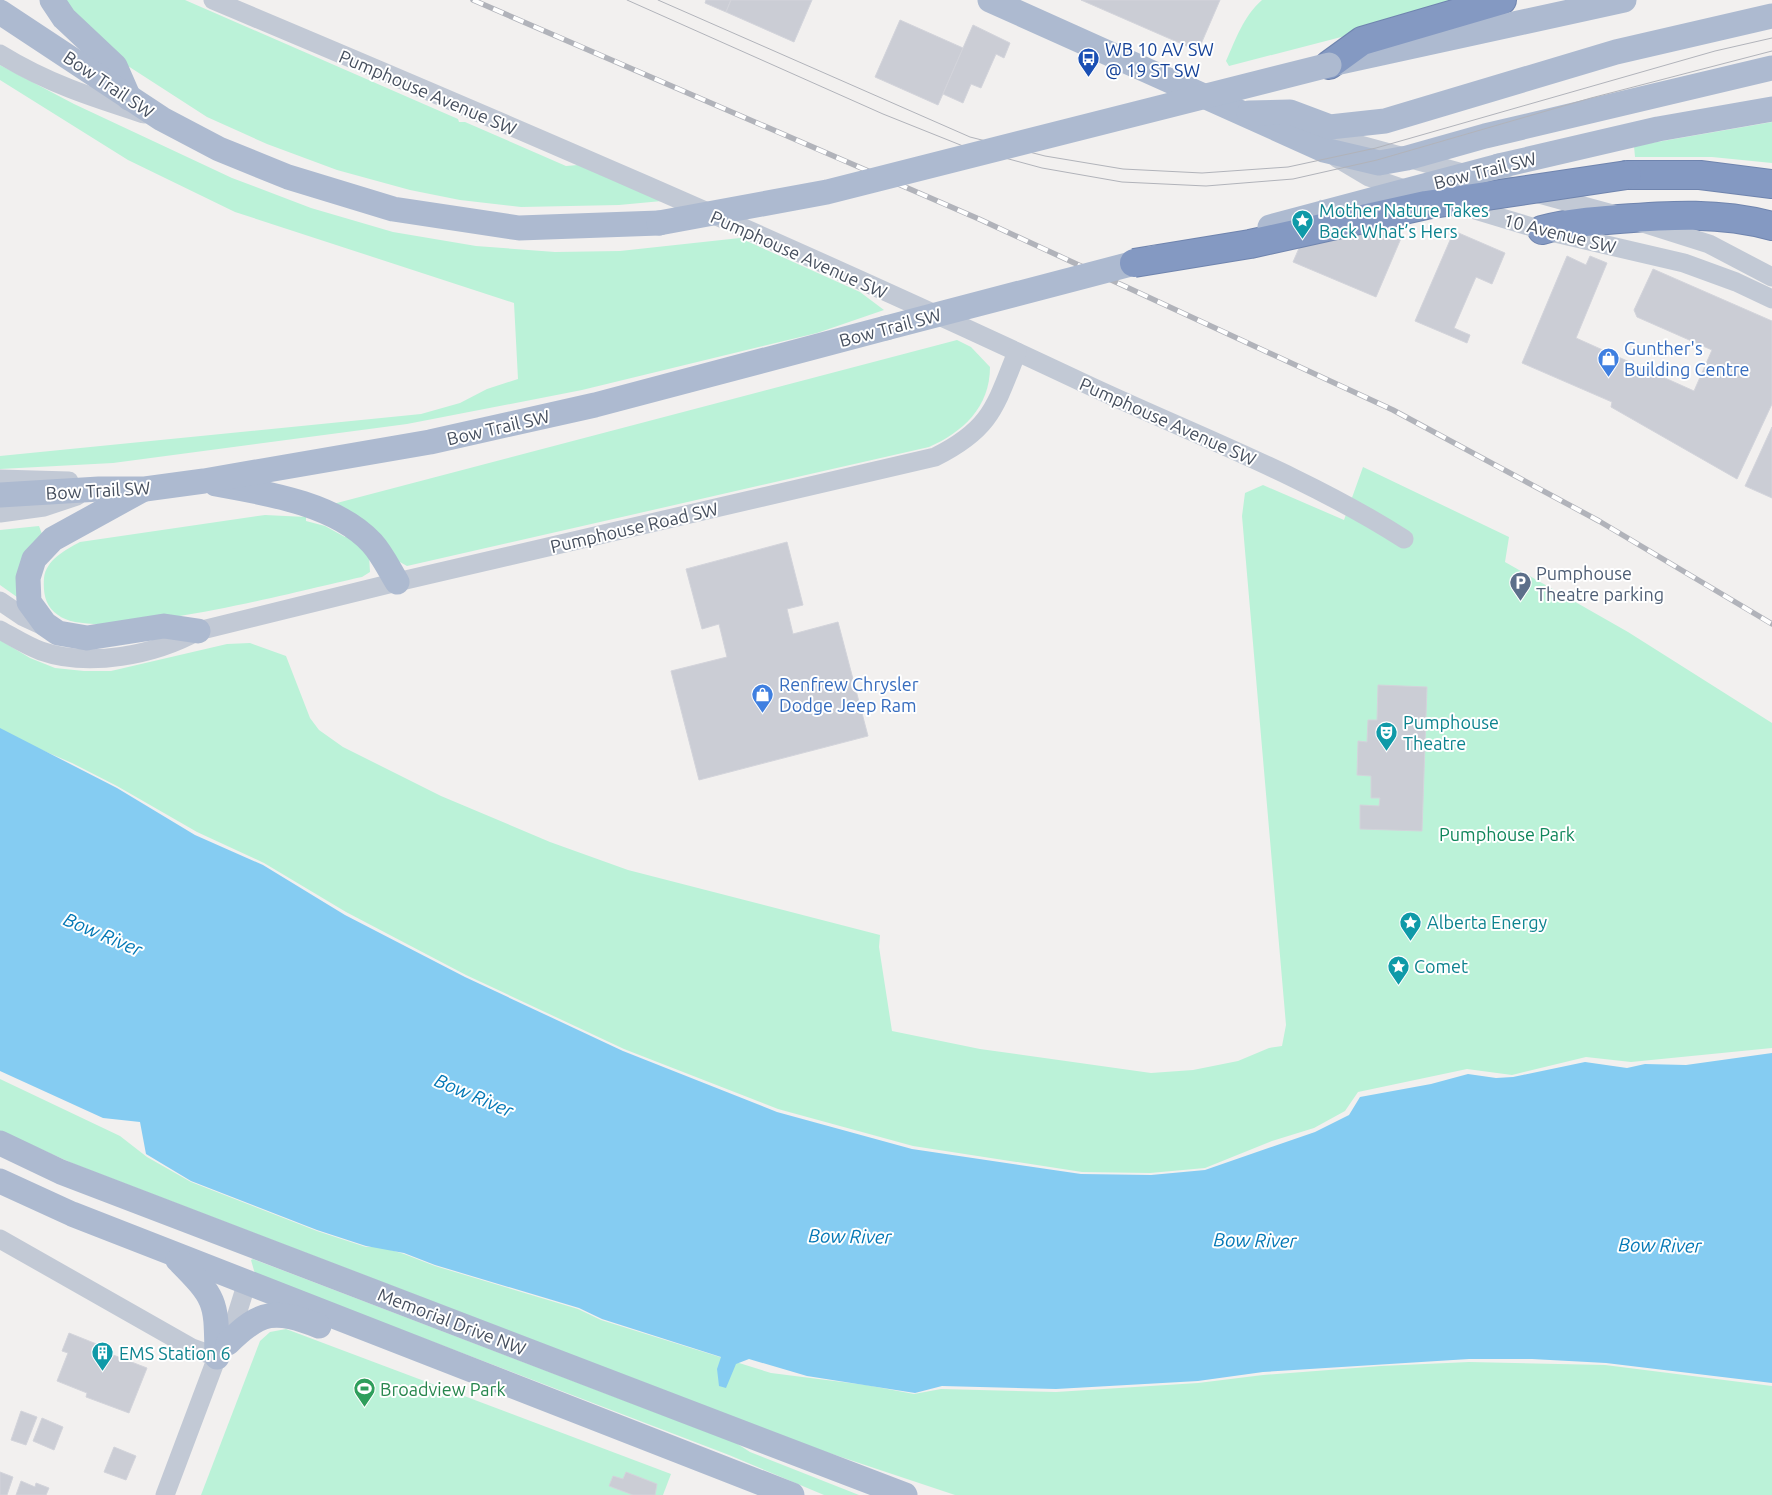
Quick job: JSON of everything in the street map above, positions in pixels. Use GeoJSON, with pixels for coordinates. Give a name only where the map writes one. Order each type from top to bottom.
{"type":"FeatureCollection","features":[{"type":"Feature","properties":{"kind":"highway"},"geometry":{"type":"LineString","coordinates":[[1329,65],[1362,41],[1502,0]]}},
{"type":"Feature","properties":{"kind":"highway"},"geometry":{"type":"LineString","coordinates":[[1134,263],[1250,244],[1426,205],[1627,175],[1700,175],[1772,184]]}},
{"type":"Feature","properties":{"kind":"highway"},"geometry":{"type":"LineString","coordinates":[[1700,175],[1772,193]]}},
{"type":"Feature","properties":{"kind":"highway"},"geometry":{"type":"LineString","coordinates":[[1542,230],[1569,224],[1670,214],[1710,215],[1772,226]]}},
{"type":"Feature","properties":{"kind":"main road"},"geometry":{"type":"LineString","coordinates":[[52,0],[64,18],[115,66],[129,98]]}},
{"type":"Feature","properties":{"kind":"main road"},"geometry":{"type":"LineString","coordinates":[[990,0],[1324,150],[1362,161],[1379,163],[1407,158],[1485,136],[1772,68]]}},
{"type":"Feature","properties":{"kind":"main road","name":"Bow Trail SW"},"geometry":{"type":"LineString","coordinates":[[0,12],[162,119],[219,149],[288,177],[393,209],[519,228],[659,223],[827,192],[1329,65],[1624,0]]}},
{"type":"Feature","properties":{"kind":"main road"},"geometry":{"type":"LineString","coordinates":[[1242,113],[1290,112],[1330,126],[1385,121],[1616,52],[1772,16]]}},
{"type":"Feature","properties":{"kind":"main road","name":"Bow Trail SW"},"geometry":{"type":"LineString","coordinates":[[0,495],[145,488],[204,481],[430,442],[595,405],[1499,166],[1658,129],[1772,109]]}},
{"type":"Feature","properties":{"kind":"main road"},"geometry":{"type":"LineString","coordinates":[[1362,161],[1372,130],[1385,121]]}},
{"type":"Feature","properties":{"kind":"main road"},"geometry":{"type":"LineString","coordinates":[[1475,177],[1474,151],[1485,136]]}},
{"type":"Feature","properties":{"kind":"main road"},"geometry":{"type":"LineString","coordinates":[[204,481],[274,495],[344,520],[372,543],[397,582]]}},
{"type":"Feature","properties":{"kind":"main road"},"geometry":{"type":"LineString","coordinates":[[145,488],[53,539],[34,559],[28,578],[29,602],[44,624],[58,633],[87,638],[164,626],[198,631]]}},
{"type":"Feature","properties":{"kind":"main road","name":"Memorial Drive NW"},"geometry":{"type":"LineString","coordinates":[[0,1143],[61,1172],[905,1495]]}},
{"type":"Feature","properties":{"kind":"main road"},"geometry":{"type":"LineString","coordinates":[[0,1181],[72,1214],[792,1495]]}},
{"type":"Feature","properties":{"kind":"main road"},"geometry":{"type":"LineString","coordinates":[[188,1221],[234,1255],[247,1282]]}},
{"type":"Feature","properties":{"kind":"main road"},"geometry":{"type":"LineString","coordinates":[[171,1253],[210,1294],[222,1350]]}},
{"type":"Feature","properties":{"kind":"main road"},"geometry":{"type":"LineString","coordinates":[[222,1350],[246,1324],[264,1315],[295,1317],[609,1437],[742,1474]]}},
{"type":"Feature","properties":{"kind":"street","name":"Pumphouse Avenue SW"},"geometry":{"type":"LineString","coordinates":[[213,0],[608,169],[1017,352],[1298,480],[1362,512],[1404,539]]}},
{"type":"Feature","properties":{"kind":"street"},"geometry":{"type":"LineString","coordinates":[[0,54],[43,78],[93,98],[162,119]]}},
{"type":"Feature","properties":{"kind":"street","name":"10 Avenue SW"},"geometry":{"type":"LineString","coordinates":[[1407,158],[1627,218],[1708,244],[1772,277]]}},
{"type":"Feature","properties":{"kind":"street","name":"10 Avenue SW"},"geometry":{"type":"LineString","coordinates":[[1362,161],[1542,230],[1684,263],[1736,282],[1772,299]]}},
{"type":"Feature","properties":{"kind":"street","name":"Pumphouse Road SW"},"geometry":{"type":"LineString","coordinates":[[0,630],[42,651],[98,660],[175,644],[198,631],[397,582],[934,458],[960,444],[985,423],[997,405],[1017,352]]}},
{"type":"Feature","properties":{"kind":"street"},"geometry":{"type":"LineString","coordinates":[[0,479],[66,480],[99,489]]}},
{"type":"Feature","properties":{"kind":"street"},"geometry":{"type":"LineString","coordinates":[[0,513],[44,507],[99,489]]}},
{"type":"Feature","properties":{"kind":"street"},"geometry":{"type":"LineString","coordinates":[[0,601],[22,616],[58,633]]}},
{"type":"Feature","properties":{"kind":"street"},"geometry":{"type":"LineString","coordinates":[[0,1239],[192,1348],[222,1350]]}},
{"type":"Feature","properties":{"kind":"street"},"geometry":{"type":"LineString","coordinates":[[164,1495],[247,1282]]}},
{"type":"Feature","properties":{"kind":"green space"},"geometry":{"type":"Polygon","coordinates":[[[60,0],[185,0],[458,119],[459,122],[465,122],[566,166],[578,165],[662,201],[619,205],[521,207],[460,200],[410,190],[337,170],[267,144],[207,117],[128,66],[60,0]]]}},
{"type":"Feature","properties":{"kind":"green space"},"geometry":{"type":"Polygon","coordinates":[[[1262,0],[1468,0],[1399,22],[1229,66],[1226,61],[1241,29],[1255,7],[1262,0]]]}},
{"type":"Feature","properties":{"kind":"green space"},"geometry":{"type":"Polygon","coordinates":[[[0,65],[74,104],[232,178],[311,208],[393,232],[476,246],[555,252],[620,251],[740,238],[860,292],[884,310],[817,333],[582,390],[407,424],[113,463],[0,469],[0,456],[421,414],[460,403],[487,389],[518,379],[514,303],[235,212],[128,160],[0,80],[0,65]]]}},
{"type":"Feature","properties":{"kind":"green space"},"geometry":{"type":"Polygon","coordinates":[[[1772,122],[1772,163],[1712,157],[1635,157],[1634,146],[1772,122]]]}},
{"type":"Feature","properties":{"kind":"green space"},"geometry":{"type":"Polygon","coordinates":[[[957,340],[971,347],[990,367],[989,381],[980,406],[963,426],[953,434],[929,447],[407,566],[398,561],[333,504],[957,340]]]}},
{"type":"Feature","properties":{"kind":"green space","name":"Pumphouse Park"},"geometry":{"type":"Polygon","coordinates":[[[1363,467],[1509,537],[1505,562],[1628,632],[1772,723],[1772,1048],[1631,1062],[1586,1057],[1512,1075],[1467,1069],[1358,1092],[1345,1111],[1314,1128],[1272,1141],[1205,1168],[1150,1173],[1082,1172],[913,1146],[778,1109],[624,1049],[466,975],[346,912],[264,863],[197,832],[117,786],[72,763],[0,732],[0,640],[30,658],[55,668],[84,671],[111,671],[227,644],[250,643],[286,656],[310,718],[319,730],[343,747],[441,796],[550,842],[628,870],[880,935],[879,947],[892,1031],[980,1049],[1151,1073],[1193,1070],[1238,1061],[1269,1048],[1282,1046],[1286,1025],[1242,516],[1245,493],[1263,485],[1344,520],[1363,467]]]}},
{"type":"Feature","properties":{"kind":"green space"},"geometry":{"type":"Polygon","coordinates":[[[265,515],[306,517],[306,521],[325,526],[345,537],[347,535],[369,555],[370,572],[362,577],[204,612],[157,620],[114,624],[80,623],[58,615],[50,608],[46,599],[44,578],[48,566],[57,556],[80,542],[265,515]]]}},
{"type":"Feature","properties":{"kind":"green space"},"geometry":{"type":"Polygon","coordinates":[[[39,526],[42,534],[17,597],[0,585],[0,530],[39,526]]]}},
{"type":"Feature","properties":{"kind":"green space"},"geometry":{"type":"Polygon","coordinates":[[[0,1079],[120,1136],[147,1157],[191,1182],[317,1231],[366,1247],[381,1247],[404,1254],[435,1266],[578,1309],[601,1320],[771,1373],[866,1385],[914,1394],[941,1389],[1056,1392],[1198,1383],[1263,1375],[1381,1366],[1469,1362],[1605,1365],[1772,1386],[1772,1495],[955,1495],[820,1450],[74,1164],[0,1131],[0,1079]]]}},
{"type":"Feature","properties":{"kind":"green space"},"geometry":{"type":"Polygon","coordinates":[[[253,1259],[736,1443],[750,1452],[859,1495],[824,1495],[729,1455],[255,1274],[251,1260],[253,1259]]]}},
{"type":"Feature","properties":{"kind":"green space","name":"Broadview Park"},"geometry":{"type":"Polygon","coordinates":[[[286,1329],[671,1474],[663,1495],[201,1495],[260,1341],[270,1332],[286,1329]]]}},
{"type":"Feature","properties":{"kind":"water","name":"Bow River"},"geometry":{"type":"Polygon","coordinates":[[[0,728],[117,788],[195,835],[263,865],[345,915],[465,977],[623,1051],[777,1112],[912,1149],[1081,1174],[1151,1175],[1205,1170],[1315,1132],[1349,1115],[1360,1097],[1431,1084],[1468,1074],[1496,1078],[1513,1077],[1585,1062],[1627,1068],[1645,1064],[1686,1065],[1772,1053],[1772,1383],[1606,1363],[1532,1359],[1469,1359],[1263,1372],[1198,1381],[1056,1389],[942,1386],[915,1393],[807,1376],[749,1359],[736,1364],[726,1388],[719,1386],[717,1369],[721,1357],[602,1319],[579,1308],[435,1265],[404,1253],[366,1246],[317,1230],[191,1181],[146,1154],[140,1122],[103,1118],[0,1071],[0,728]]]}},
{"type":"Feature","properties":{"kind":"building"},"geometry":{"type":"Polygon","coordinates":[[[706,0],[731,0],[726,12],[705,3],[706,0]]]}},
{"type":"Feature","properties":{"kind":"building"},"geometry":{"type":"Polygon","coordinates":[[[731,0],[812,0],[794,42],[726,12],[731,0]]]}},
{"type":"Feature","properties":{"kind":"building"},"geometry":{"type":"Polygon","coordinates":[[[1081,0],[1220,0],[1198,51],[1081,0]]]}},
{"type":"Feature","properties":{"kind":"building"},"geometry":{"type":"Polygon","coordinates":[[[900,20],[963,48],[938,105],[875,77],[900,20]]]}},
{"type":"Feature","properties":{"kind":"building"},"geometry":{"type":"Polygon","coordinates":[[[973,25],[1010,43],[1004,58],[996,54],[981,88],[971,84],[963,103],[943,94],[973,25]]]}},
{"type":"Feature","properties":{"kind":"building"},"geometry":{"type":"Polygon","coordinates":[[[1320,200],[1402,236],[1376,297],[1293,262],[1320,200]]]}},
{"type":"Feature","properties":{"kind":"building"},"geometry":{"type":"Polygon","coordinates":[[[1454,231],[1505,253],[1492,284],[1476,277],[1454,328],[1470,335],[1467,343],[1415,321],[1454,231]]]}},
{"type":"Feature","properties":{"kind":"building","name":"Gunther's Building Centre"},"geometry":{"type":"Polygon","coordinates":[[[1567,256],[1586,265],[1590,256],[1607,263],[1576,338],[1694,391],[1712,350],[1637,317],[1634,310],[1653,269],[1772,321],[1772,404],[1737,479],[1611,407],[1612,402],[1522,363],[1567,256]]]}},
{"type":"Feature","properties":{"kind":"building"},"geometry":{"type":"Polygon","coordinates":[[[1772,427],[1772,498],[1745,486],[1772,427]]]}},
{"type":"Feature","properties":{"kind":"building"},"geometry":{"type":"Polygon","coordinates":[[[787,542],[803,605],[787,609],[793,634],[838,622],[868,736],[699,780],[671,671],[727,657],[719,624],[702,629],[686,569],[787,542]]]}},
{"type":"Feature","properties":{"kind":"building"},"geometry":{"type":"Polygon","coordinates":[[[1378,685],[1427,687],[1422,831],[1360,829],[1360,805],[1379,806],[1380,798],[1371,798],[1371,776],[1357,775],[1358,741],[1367,742],[1368,720],[1377,720],[1378,685]]]}},
{"type":"Feature","properties":{"kind":"building","name":"EMS Station 6"},"geometry":{"type":"Polygon","coordinates":[[[69,1333],[109,1349],[108,1353],[147,1368],[129,1413],[86,1397],[87,1393],[57,1381],[68,1353],[62,1351],[69,1333]]]}},
{"type":"Feature","properties":{"kind":"building"},"geometry":{"type":"Polygon","coordinates":[[[21,1411],[37,1417],[26,1445],[11,1440],[21,1411]]]}},
{"type":"Feature","properties":{"kind":"building"},"geometry":{"type":"Polygon","coordinates":[[[42,1418],[63,1427],[54,1450],[33,1441],[42,1418]]]}},
{"type":"Feature","properties":{"kind":"building"},"geometry":{"type":"Polygon","coordinates":[[[114,1447],[136,1456],[126,1480],[104,1472],[114,1447]]]}},
{"type":"Feature","properties":{"kind":"building"},"geometry":{"type":"Polygon","coordinates":[[[0,1472],[13,1477],[7,1495],[0,1495],[0,1472]]]}},
{"type":"Feature","properties":{"kind":"building"},"geometry":{"type":"Polygon","coordinates":[[[626,1472],[657,1484],[655,1495],[633,1495],[609,1486],[613,1476],[623,1479],[626,1472]]]}},
{"type":"Feature","properties":{"kind":"building"},"geometry":{"type":"Polygon","coordinates":[[[21,1481],[35,1487],[36,1483],[49,1488],[46,1495],[16,1495],[21,1481]]]}},
{"type":"Feature","properties":{"kind":"tram line"},"geometry":{"type":"LineString","coordinates":[[627,0],[883,114],[968,148],[1042,168],[1122,182],[1206,186],[1293,179],[1377,160],[1591,98],[1772,51]]}},
{"type":"Feature","properties":{"kind":"tram line"},"geometry":{"type":"LineString","coordinates":[[658,0],[970,137],[1045,156],[1123,169],[1202,173],[1288,167],[1376,148],[1715,51],[1772,38]]}},
{"type":"Feature","properties":{"kind":"railway"},"geometry":{"type":"LineString","coordinates":[[473,0],[979,219],[1393,410],[1599,521],[1772,624]]}},
{"type":"Feature","properties":{"kind":"place","name":"WB 10 AV SW @ 19 ST SW"},"geometry":{"type":"Point","coordinates":[1089,78]}},
{"type":"Feature","properties":{"kind":"place","name":"Mother Nature Takes Back What’s Hers"},"geometry":{"type":"Point","coordinates":[1303,239]}},
{"type":"Feature","properties":{"kind":"place","name":"Gunther's Building Centre"},"geometry":{"type":"Point","coordinates":[1608,377]}},
{"type":"Feature","properties":{"kind":"place","name":"Pumphouse Theatre parking"},"geometry":{"type":"Point","coordinates":[1520,602]}},
{"type":"Feature","properties":{"kind":"place","name":"Renfrew Chrysler Dodge Jeep Ram"},"geometry":{"type":"Point","coordinates":[763,713]}},
{"type":"Feature","properties":{"kind":"place","name":"Pumphouse Theatre"},"geometry":{"type":"Point","coordinates":[1387,751]}},
{"type":"Feature","properties":{"kind":"place","name":"Alberta Energy"},"geometry":{"type":"Point","coordinates":[1411,941]}},
{"type":"Feature","properties":{"kind":"place","name":"Comet"},"geometry":{"type":"Point","coordinates":[1398,985]}},
{"type":"Feature","properties":{"kind":"place","name":"EMS Station 6"},"geometry":{"type":"Point","coordinates":[103,1372]}},
{"type":"Feature","properties":{"kind":"place","name":"Broadview Park"},"geometry":{"type":"Point","coordinates":[364,1408]}}]}
